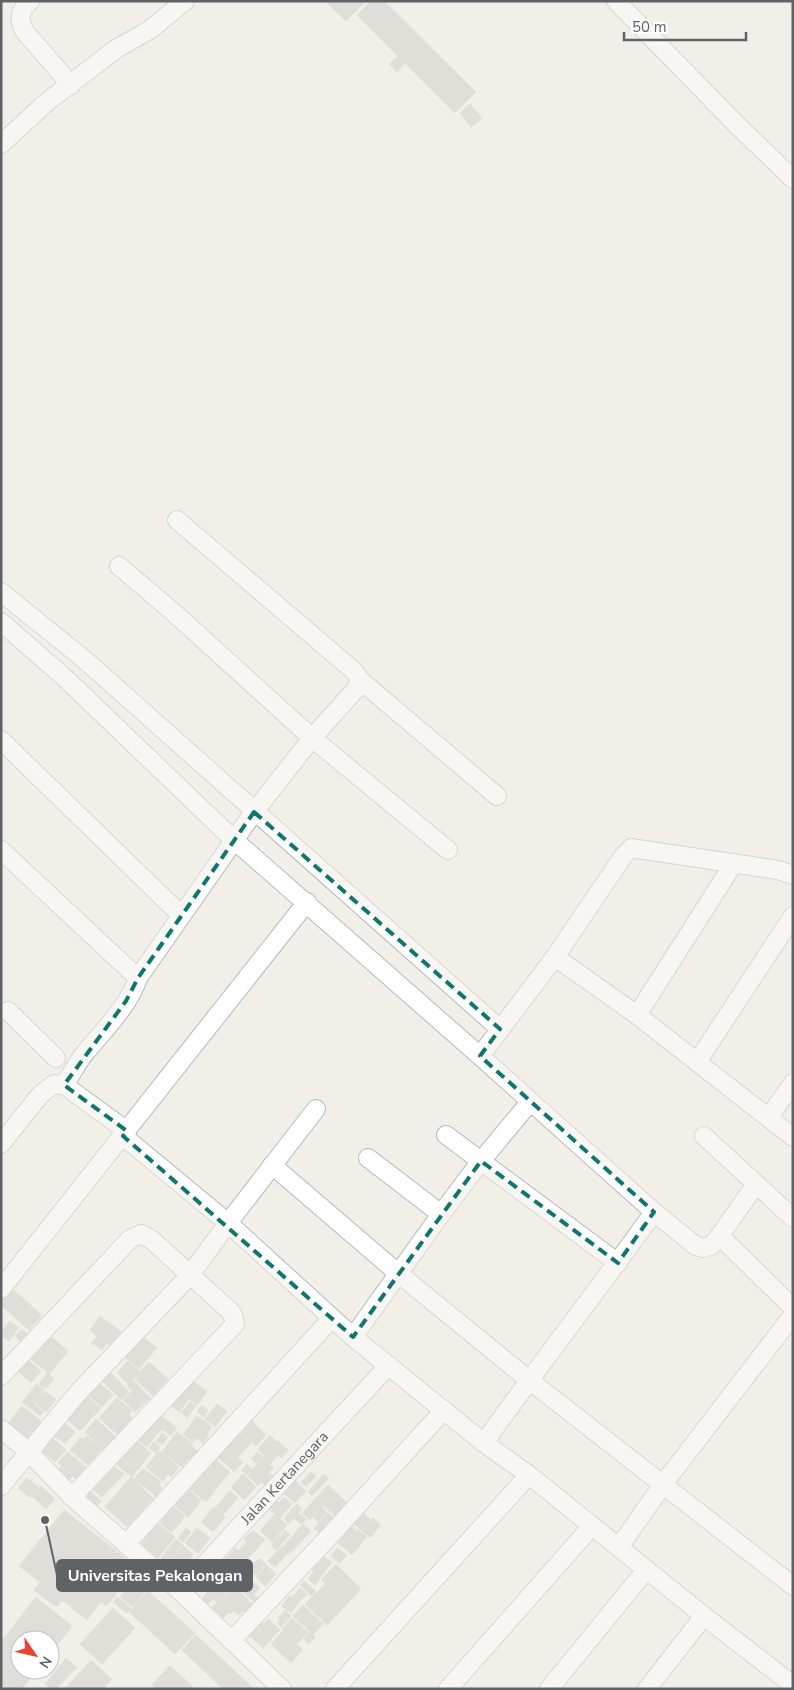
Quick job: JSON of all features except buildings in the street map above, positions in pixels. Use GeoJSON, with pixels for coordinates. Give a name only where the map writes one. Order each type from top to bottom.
{"type":"FeatureCollection","features":[{"type":"Feature","properties":{"kind":"street"},"geometry":{"type":"LineString","coordinates":[[30,1],[20,15],[19,22],[25,32],[71,85]]}},
{"type":"Feature","properties":{"kind":"street"},"geometry":{"type":"LineString","coordinates":[[1,144],[48,101],[116,50],[151,29],[185,1]]}},
{"type":"Feature","properties":{"kind":"street"},"geometry":{"type":"LineString","coordinates":[[616,1],[737,125],[793,179]]}},
{"type":"Feature","properties":{"kind":"street"},"geometry":{"type":"LineString","coordinates":[[177,520],[354,671],[360,680],[497,796]]}},
{"type":"Feature","properties":{"kind":"street"},"geometry":{"type":"LineString","coordinates":[[119,566],[172,611],[312,738],[448,850]]}},
{"type":"Feature","properties":{"kind":"street"},"geometry":{"type":"LineString","coordinates":[[1,592],[85,660],[500,1029]]}},
{"type":"Feature","properties":{"kind":"street"},"geometry":{"type":"LineString","coordinates":[[1,622],[65,678],[234,840],[307,902],[654,1212],[696,1246],[703,1248],[710,1246],[720,1236],[756,1184]]}},
{"type":"Feature","properties":{"kind":"street"},"geometry":{"type":"LineString","coordinates":[[64,1085],[84,1055],[126,1001],[138,978],[254,812],[312,738],[356,689],[360,680]]}},
{"type":"Feature","properties":{"kind":"street"},"geometry":{"type":"LineString","coordinates":[[1,740],[181,915]]}},
{"type":"Feature","properties":{"kind":"street"},"geometry":{"type":"LineString","coordinates":[[480,1056],[556,957],[629,849],[634,848],[734,863],[778,870],[793,875]]}},
{"type":"Feature","properties":{"kind":"street"},"geometry":{"type":"LineString","coordinates":[[1,850],[138,978]]}},
{"type":"Feature","properties":{"kind":"street"},"geometry":{"type":"LineString","coordinates":[[637,1015],[734,863]]}},
{"type":"Feature","properties":{"kind":"street"},"geometry":{"type":"LineString","coordinates":[[1,1289],[307,902]]}},
{"type":"Feature","properties":{"kind":"street"},"geometry":{"type":"LineString","coordinates":[[697,1062],[793,916]]}},
{"type":"Feature","properties":{"kind":"street"},"geometry":{"type":"LineString","coordinates":[[556,957],[637,1015],[793,1136]]}},
{"type":"Feature","properties":{"kind":"street"},"geometry":{"type":"LineString","coordinates":[[3,1011],[56,1058]]}},
{"type":"Feature","properties":{"kind":"street"},"geometry":{"type":"LineString","coordinates":[[769,1117],[793,1083]]}},
{"type":"Feature","properties":{"kind":"street"},"geometry":{"type":"LineString","coordinates":[[1,1144],[40,1095],[54,1084],[64,1085],[125,1134],[388,1366],[793,1684]]}},
{"type":"Feature","properties":{"kind":"street"},"geometry":{"type":"LineString","coordinates":[[353,1337],[441,1214],[530,1102]]}},
{"type":"Feature","properties":{"kind":"street"},"geometry":{"type":"LineString","coordinates":[[1,1486],[76,1396],[190,1274],[316,1109]]}},
{"type":"Feature","properties":{"kind":"street"},"geometry":{"type":"LineString","coordinates":[[446,1135],[618,1262]]}},
{"type":"Feature","properties":{"kind":"street"},"geometry":{"type":"LineString","coordinates":[[704,1136],[793,1218]]}},
{"type":"Feature","properties":{"kind":"street"},"geometry":{"type":"LineString","coordinates":[[368,1158],[441,1214]]}},
{"type":"Feature","properties":{"kind":"street"},"geometry":{"type":"LineString","coordinates":[[272,1166],[399,1274],[529,1380],[793,1586]]}},
{"type":"Feature","properties":{"kind":"street"},"geometry":{"type":"LineString","coordinates":[[484,1443],[654,1212]]}},
{"type":"Feature","properties":{"kind":"street"},"geometry":{"type":"LineString","coordinates":[[1,1376],[130,1239],[142,1234],[152,1240],[231,1312],[235,1324],[72,1497]]}},
{"type":"Feature","properties":{"kind":"street"},"geometry":{"type":"LineString","coordinates":[[720,1236],[793,1308]]}},
{"type":"Feature","properties":{"kind":"street"},"geometry":{"type":"LineString","coordinates":[[618,1547],[793,1315]]}},
{"type":"Feature","properties":{"kind":"street"},"geometry":{"type":"LineString","coordinates":[[126,1544],[332,1318]]}},
{"type":"Feature","properties":{"kind":"street","name":"Jalan Kertanegara"},"geometry":{"type":"LineString","coordinates":[[180,1591],[388,1366]]}},
{"type":"Feature","properties":{"kind":"street"},"geometry":{"type":"LineString","coordinates":[[232,1640],[444,1410]]}},
{"type":"Feature","properties":{"kind":"street"},"geometry":{"type":"LineString","coordinates":[[1,1429],[29,1452],[72,1497],[180,1591],[282,1689]]}},
{"type":"Feature","properties":{"kind":"street"},"geometry":{"type":"LineString","coordinates":[[335,1689],[528,1475]]}},
{"type":"Feature","properties":{"kind":"street"},"geometry":{"type":"LineString","coordinates":[[448,1689],[592,1526]]}},
{"type":"Feature","properties":{"kind":"street"},"geometry":{"type":"LineString","coordinates":[[549,1689],[646,1570]]}},
{"type":"Feature","properties":{"kind":"street"},"geometry":{"type":"LineString","coordinates":[[646,1689],[704,1616]]}},
{"type":"Feature","properties":{"kind":"highlighted area"},"geometry":{"type":"Polygon","coordinates":[[[254,812],[500,1029],[480,1056],[654,1212],[618,1263],[481,1161],[353,1337],[123,1136],[127,1131],[64,1085],[126,1001],[138,978],[254,812]]]}},
{"type":"Feature","properties":{"kind":"place","name":"Universitas Pekalongan"},"geometry":{"type":"Point","coordinates":[45,1520]}}]}
